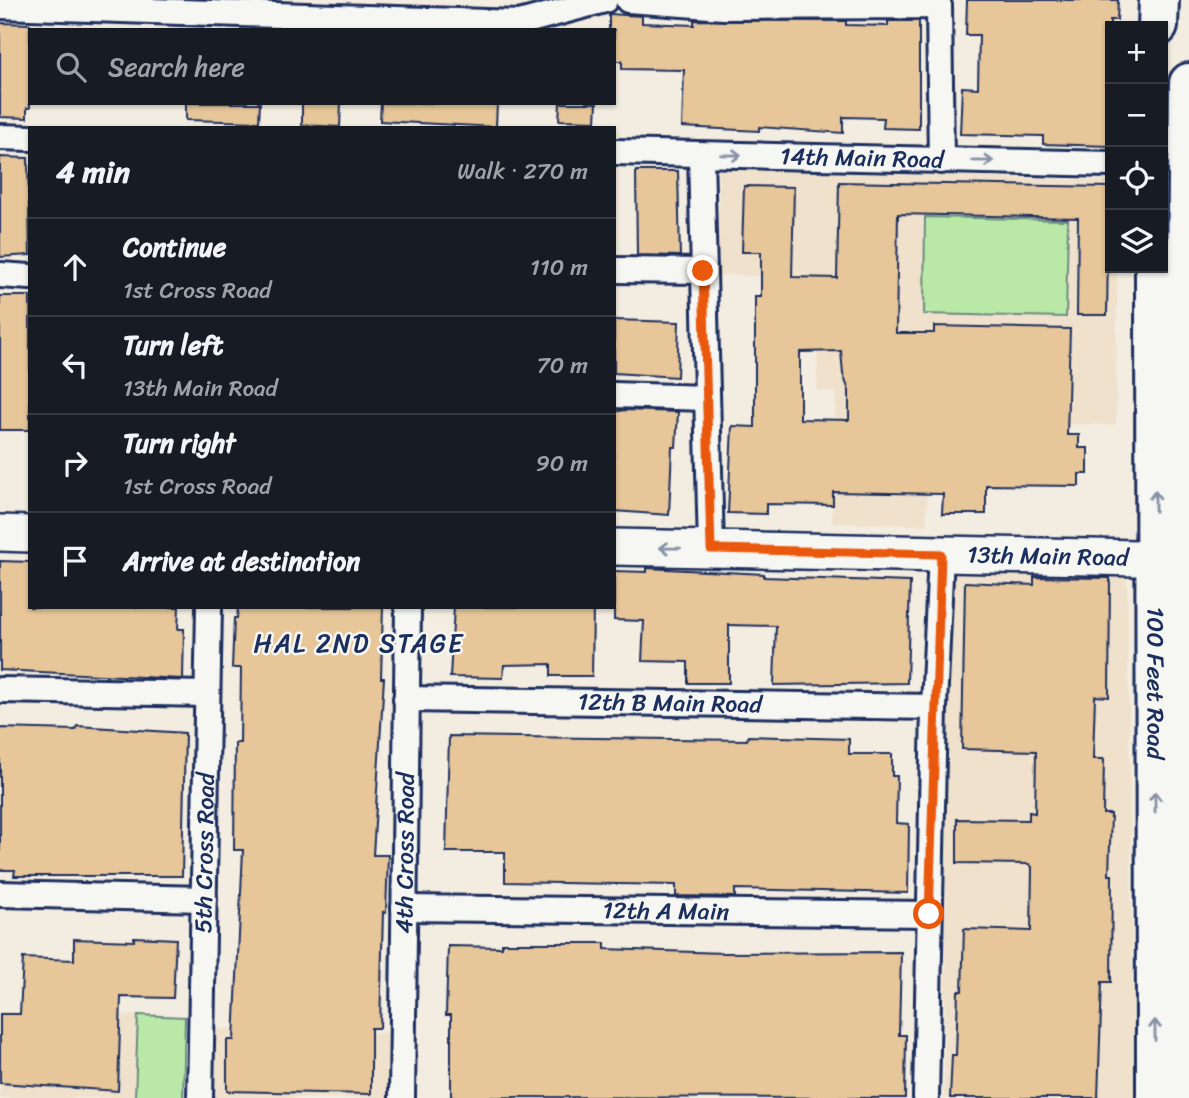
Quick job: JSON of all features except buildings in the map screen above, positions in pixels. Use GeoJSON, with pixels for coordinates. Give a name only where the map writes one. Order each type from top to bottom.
{"type":"FeatureCollection","features":[{"type":"Feature","properties":{"kind":"main road"},"geometry":{"type":"LineString","coordinates":[[1158,21],[1159,0]]}},
{"type":"Feature","properties":{"kind":"main road","name":"100 Feet Road"},"geometry":{"type":"LineString","coordinates":[[1156,1098],[1176,559],[1189,83]]}},
{"type":"Feature","properties":{"kind":"main road","name":"100 Feet Road"},"geometry":{"type":"LineString","coordinates":[[1155,273],[1176,559],[1188,1098]]}},
{"type":"Feature","properties":{"kind":"street"},"geometry":{"type":"LineString","coordinates":[[0,6],[519,23],[605,0]]}},
{"type":"Feature","properties":{"kind":"street"},"geometry":{"type":"LineString","coordinates":[[628,0],[724,4],[939,6],[942,161]]}},
{"type":"Feature","properties":{"kind":"street"},"geometry":{"type":"LineString","coordinates":[[0,137],[28,138]]}},
{"type":"Feature","properties":{"kind":"street","name":"14th Main Road"},"geometry":{"type":"LineString","coordinates":[[616,152],[1105,164]]}},
{"type":"Feature","properties":{"kind":"street"},"geometry":{"type":"LineString","coordinates":[[701,155],[705,398],[711,549]]}},
{"type":"Feature","properties":{"kind":"street"},"geometry":{"type":"LineString","coordinates":[[616,270],[703,271]]}},
{"type":"Feature","properties":{"kind":"street"},"geometry":{"type":"LineString","coordinates":[[0,275],[28,277]]}},
{"type":"Feature","properties":{"kind":"street"},"geometry":{"type":"LineString","coordinates":[[616,395],[705,398]]}},
{"type":"Feature","properties":{"kind":"street"},"geometry":{"type":"LineString","coordinates":[[0,533],[28,534]]}},
{"type":"Feature","properties":{"kind":"street","name":"13th Main Road"},"geometry":{"type":"LineString","coordinates":[[616,547],[1176,559]]}},
{"type":"Feature","properties":{"kind":"street"},"geometry":{"type":"LineString","coordinates":[[926,1098],[934,707],[941,554]]}},
{"type":"Feature","properties":{"kind":"street","name":"5th Cross Road"},"geometry":{"type":"LineString","coordinates":[[200,1098],[209,609]]}},
{"type":"Feature","properties":{"kind":"street","name":"4th Cross Road"},"geometry":{"type":"LineString","coordinates":[[401,1098],[408,609]]}},
{"type":"Feature","properties":{"kind":"street"},"geometry":{"type":"LineString","coordinates":[[0,690],[207,694]]}},
{"type":"Feature","properties":{"kind":"street","name":"12th B Main Road"},"geometry":{"type":"LineString","coordinates":[[407,699],[934,707]]}},
{"type":"Feature","properties":{"kind":"street"},"geometry":{"type":"LineString","coordinates":[[0,894],[204,900]]}},
{"type":"Feature","properties":{"kind":"street","name":"12th A Main"},"geometry":{"type":"LineString","coordinates":[[404,908],[929,914]]}},
{"type":"Feature","properties":{"kind":"shaded area"},"geometry":{"type":"Polygon","coordinates":[[[719,169],[1105,181],[1105,273],[1117,273],[1116,425],[929,419],[926,525],[832,523],[836,392],[817,391],[819,277],[718,275],[719,169]]]}},
{"type":"Feature","properties":{"kind":"shaded area"},"geometry":{"type":"Polygon","coordinates":[[[949,570],[1127,574],[1134,1098],[944,1098],[949,570]]]}},
{"type":"Feature","properties":{"kind":"shaded area"},"geometry":{"type":"Polygon","coordinates":[[[0,1012],[185,1017],[183,1098],[0,1098],[0,1012]]]}},
{"type":"Feature","properties":{"kind":"shaded area"},"geometry":{"type":"Polygon","coordinates":[[[211,1029],[391,1033],[390,1098],[210,1098],[211,1029]]]}},
{"type":"Feature","properties":{"kind":"green space"},"geometry":{"type":"Polygon","coordinates":[[[925,217],[1068,220],[1066,317],[924,314],[925,217]]]}},
{"type":"Feature","properties":{"kind":"green space"},"geometry":{"type":"Polygon","coordinates":[[[138,1015],[185,1017],[183,1098],[135,1098],[138,1015]]]}},
{"type":"Feature","properties":{"kind":"district","name":"HAL 2ND STAGE"},"geometry":{"type":"Point","coordinates":[359,643]}},
{"type":"Feature","properties":{"kind":"route"},"geometry":{"type":"LineString","coordinates":[[703,271],[711,549],[941,554],[929,914]]}}]}
